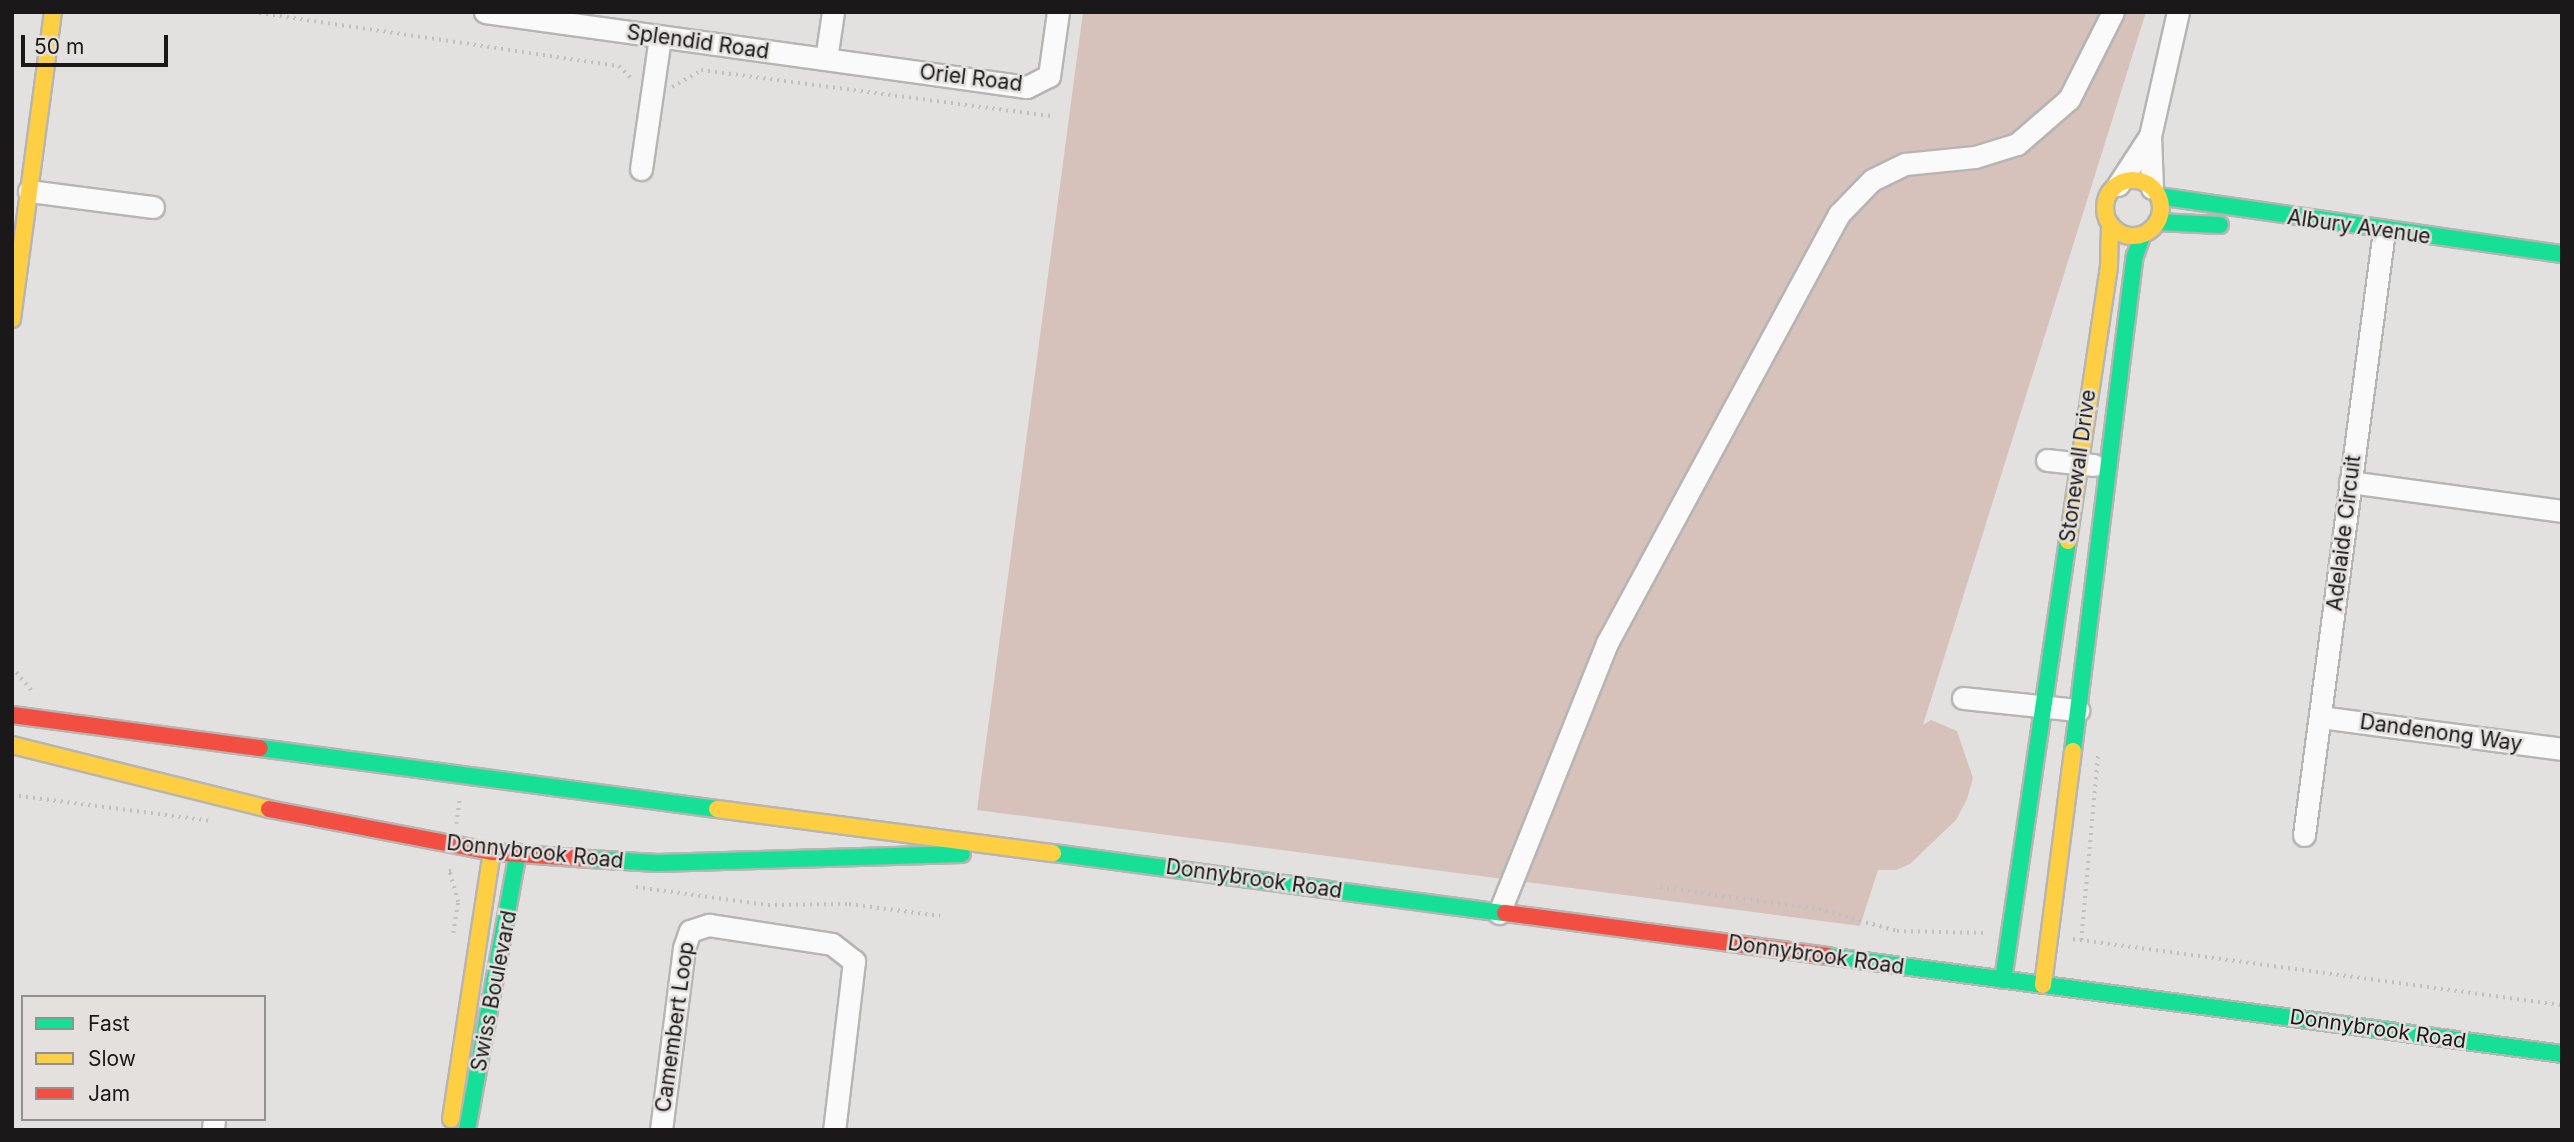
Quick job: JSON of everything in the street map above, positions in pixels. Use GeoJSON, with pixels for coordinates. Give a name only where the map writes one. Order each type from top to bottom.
{"type":"FeatureCollection","features":[{"type":"Feature","properties":{"kind":"main road"},"geometry":{"type":"LineString","coordinates":[[12,319],[53,12]]}},
{"type":"Feature","properties":{"kind":"main road"},"geometry":{"type":"LineString","coordinates":[[2157,222],[2155,192],[2135,181],[2118,185],[2105,208],[2110,225],[2125,235],[2143,234],[2157,222],[2238,227]]}},
{"type":"Feature","properties":{"kind":"main road","name":"Albury Avenue"},"geometry":{"type":"LineString","coordinates":[[2155,192],[2382,238],[2562,270]]}},
{"type":"Feature","properties":{"kind":"main road","name":"Stonewall Drive"},"geometry":{"type":"LineString","coordinates":[[2003,980],[2109,266],[2110,225]]}},
{"type":"Feature","properties":{"kind":"main road","name":"Stonewall Drive"},"geometry":{"type":"LineString","coordinates":[[2043,985],[2134,256],[2143,234]]}},
{"type":"Feature","properties":{"kind":"main road","name":"Albury Avenue"},"geometry":{"type":"LineString","coordinates":[[2317,237],[2382,238],[2562,254]]}},
{"type":"Feature","properties":{"kind":"main road","name":"Donnybrook Road"},"geometry":{"type":"LineString","coordinates":[[12,715],[2562,1054]]}},
{"type":"Feature","properties":{"kind":"main road","name":"Donnybrook Road"},"geometry":{"type":"LineString","coordinates":[[12,745],[317,821],[492,852],[657,863],[1070,854]]}},
{"type":"Feature","properties":{"kind":"main road","name":"Swiss Boulevard"},"geometry":{"type":"LineString","coordinates":[[449,1130],[492,852]]}},
{"type":"Feature","properties":{"kind":"main road","name":"Swiss Boulevard"},"geometry":{"type":"LineString","coordinates":[[467,1130],[518,853]]}},
{"type":"Feature","properties":{"kind":"street","name":"Splendid Road"},"geometry":{"type":"LineString","coordinates":[[485,12],[827,59]]}},
{"type":"Feature","properties":{"kind":"street"},"geometry":{"type":"LineString","coordinates":[[827,59],[833,12]]}},
{"type":"Feature","properties":{"kind":"street","name":"Oriel Road"},"geometry":{"type":"LineString","coordinates":[[827,59],[1027,87],[1049,76],[1058,12]]}},
{"type":"Feature","properties":{"kind":"street"},"geometry":{"type":"LineString","coordinates":[[1499,913],[1607,643],[1839,214],[1872,180],[1905,164],[1975,157],[2017,144],[2069,99],[2113,12]]}},
{"type":"Feature","properties":{"kind":"street"},"geometry":{"type":"LineString","coordinates":[[2155,192],[2150,136],[2178,12]]}},
{"type":"Feature","properties":{"kind":"street"},"geometry":{"type":"LineString","coordinates":[[641,169],[660,37]]}},
{"type":"Feature","properties":{"kind":"street"},"geometry":{"type":"LineString","coordinates":[[2118,185],[2150,136]]}},
{"type":"Feature","properties":{"kind":"street"},"geometry":{"type":"LineString","coordinates":[[29,191],[153,207]]}},
{"type":"Feature","properties":{"kind":"street","name":"Adelaide Circuit"},"geometry":{"type":"LineString","coordinates":[[2304,835],[2382,238]]}},
{"type":"Feature","properties":{"kind":"street"},"geometry":{"type":"LineString","coordinates":[[2047,460],[2108,466]]}},
{"type":"Feature","properties":{"kind":"street"},"geometry":{"type":"LineString","coordinates":[[2350,482],[2562,511]]}},
{"type":"Feature","properties":{"kind":"street"},"geometry":{"type":"LineString","coordinates":[[1963,698],[2078,710]]}},
{"type":"Feature","properties":{"kind":"street","name":"Dandenong Way"},"geometry":{"type":"LineString","coordinates":[[2320,717],[2562,749]]}},
{"type":"Feature","properties":{"kind":"street","name":"Camembert Loop"},"geometry":{"type":"LineString","coordinates":[[661,1130],[684,948],[690,931],[709,925],[832,944],[854,961],[834,1130]]}},
{"type":"Feature","properties":{"kind":"path"},"geometry":{"type":"LineString","coordinates":[[449,871],[488,875]]}},
{"type":"Feature","properties":{"kind":"path"},"geometry":{"type":"LineString","coordinates":[[622,886],[768,905],[849,904],[940,916]]}},
{"type":"Feature","properties":{"kind":"path"},"geometry":{"type":"LineString","coordinates":[[1660,887],[1819,909],[1897,931],[1969,935],[2010,931]]}},
{"type":"Feature","properties":{"kind":"path"},"geometry":{"type":"LineString","coordinates":[[2049,936],[2562,1005]]}},
{"type":"Feature","properties":{"kind":"shaded area"},"geometry":{"type":"Polygon","coordinates":[[[1083,12],[2146,12],[1923,725],[1931,720],[1957,731],[1973,778],[1967,799],[1956,820],[1910,864],[1896,870],[1878,870],[1860,926],[977,810],[1083,12]]]}},
{"type":"Feature","properties":{"kind":"traffic: fast"},"geometry":{"type":"LineString","coordinates":[[2158,196],[2562,254]]}},
{"type":"Feature","properties":{"kind":"traffic: fast"},"geometry":{"type":"LineString","coordinates":[[2157,222],[2220,225]]}},
{"type":"Feature","properties":{"kind":"traffic: fast"},"geometry":{"type":"LineString","coordinates":[[2073,751],[2135,256],[2143,234]]}},
{"type":"Feature","properties":{"kind":"traffic: fast"},"geometry":{"type":"LineString","coordinates":[[2003,980],[2068,541]]}},
{"type":"Feature","properties":{"kind":"traffic: fast"},"geometry":{"type":"LineString","coordinates":[[260,748],[717,809]]}},
{"type":"Feature","properties":{"kind":"traffic: fast"},"geometry":{"type":"LineString","coordinates":[[467,1130],[518,853]]}},
{"type":"Feature","properties":{"kind":"traffic: fast"},"geometry":{"type":"LineString","coordinates":[[1053,853],[1505,913]]}},
{"type":"Feature","properties":{"kind":"traffic: fast"},"geometry":{"type":"LineString","coordinates":[[590,859],[657,863],[962,854]]}},
{"type":"Feature","properties":{"kind":"traffic: fast"},"geometry":{"type":"LineString","coordinates":[[1827,956],[2562,1054]]}},
{"type":"Feature","properties":{"kind":"traffic: slow"},"geometry":{"type":"LineString","coordinates":[[12,319],[53,12]]}},
{"type":"Feature","properties":{"kind":"traffic: slow"},"geometry":{"type":"LineString","coordinates":[[2133,180],[2144,182],[2153,188],[2159,197],[2161,208],[2159,219],[2153,228],[2144,234],[2133,236],[2122,234],[2113,228],[2107,219],[2105,208],[2107,197],[2113,188],[2122,182],[2133,180]]}},
{"type":"Feature","properties":{"kind":"traffic: slow"},"geometry":{"type":"LineString","coordinates":[[2068,541],[2109,266],[2110,225]]}},
{"type":"Feature","properties":{"kind":"traffic: slow"},"geometry":{"type":"LineString","coordinates":[[12,745],[269,809]]}},
{"type":"Feature","properties":{"kind":"traffic: slow"},"geometry":{"type":"LineString","coordinates":[[2043,985],[2073,751]]}},
{"type":"Feature","properties":{"kind":"traffic: slow"},"geometry":{"type":"LineString","coordinates":[[717,809],[1053,853]]}},
{"type":"Feature","properties":{"kind":"traffic: slow"},"geometry":{"type":"LineString","coordinates":[[451,1119],[492,852]]}},
{"type":"Feature","properties":{"kind":"traffic: jam"},"geometry":{"type":"LineString","coordinates":[[12,715],[260,748]]}},
{"type":"Feature","properties":{"kind":"traffic: jam"},"geometry":{"type":"LineString","coordinates":[[269,809],[492,852],[590,859]]}},
{"type":"Feature","properties":{"kind":"traffic: jam"},"geometry":{"type":"LineString","coordinates":[[1505,913],[1827,956]]}}]}
